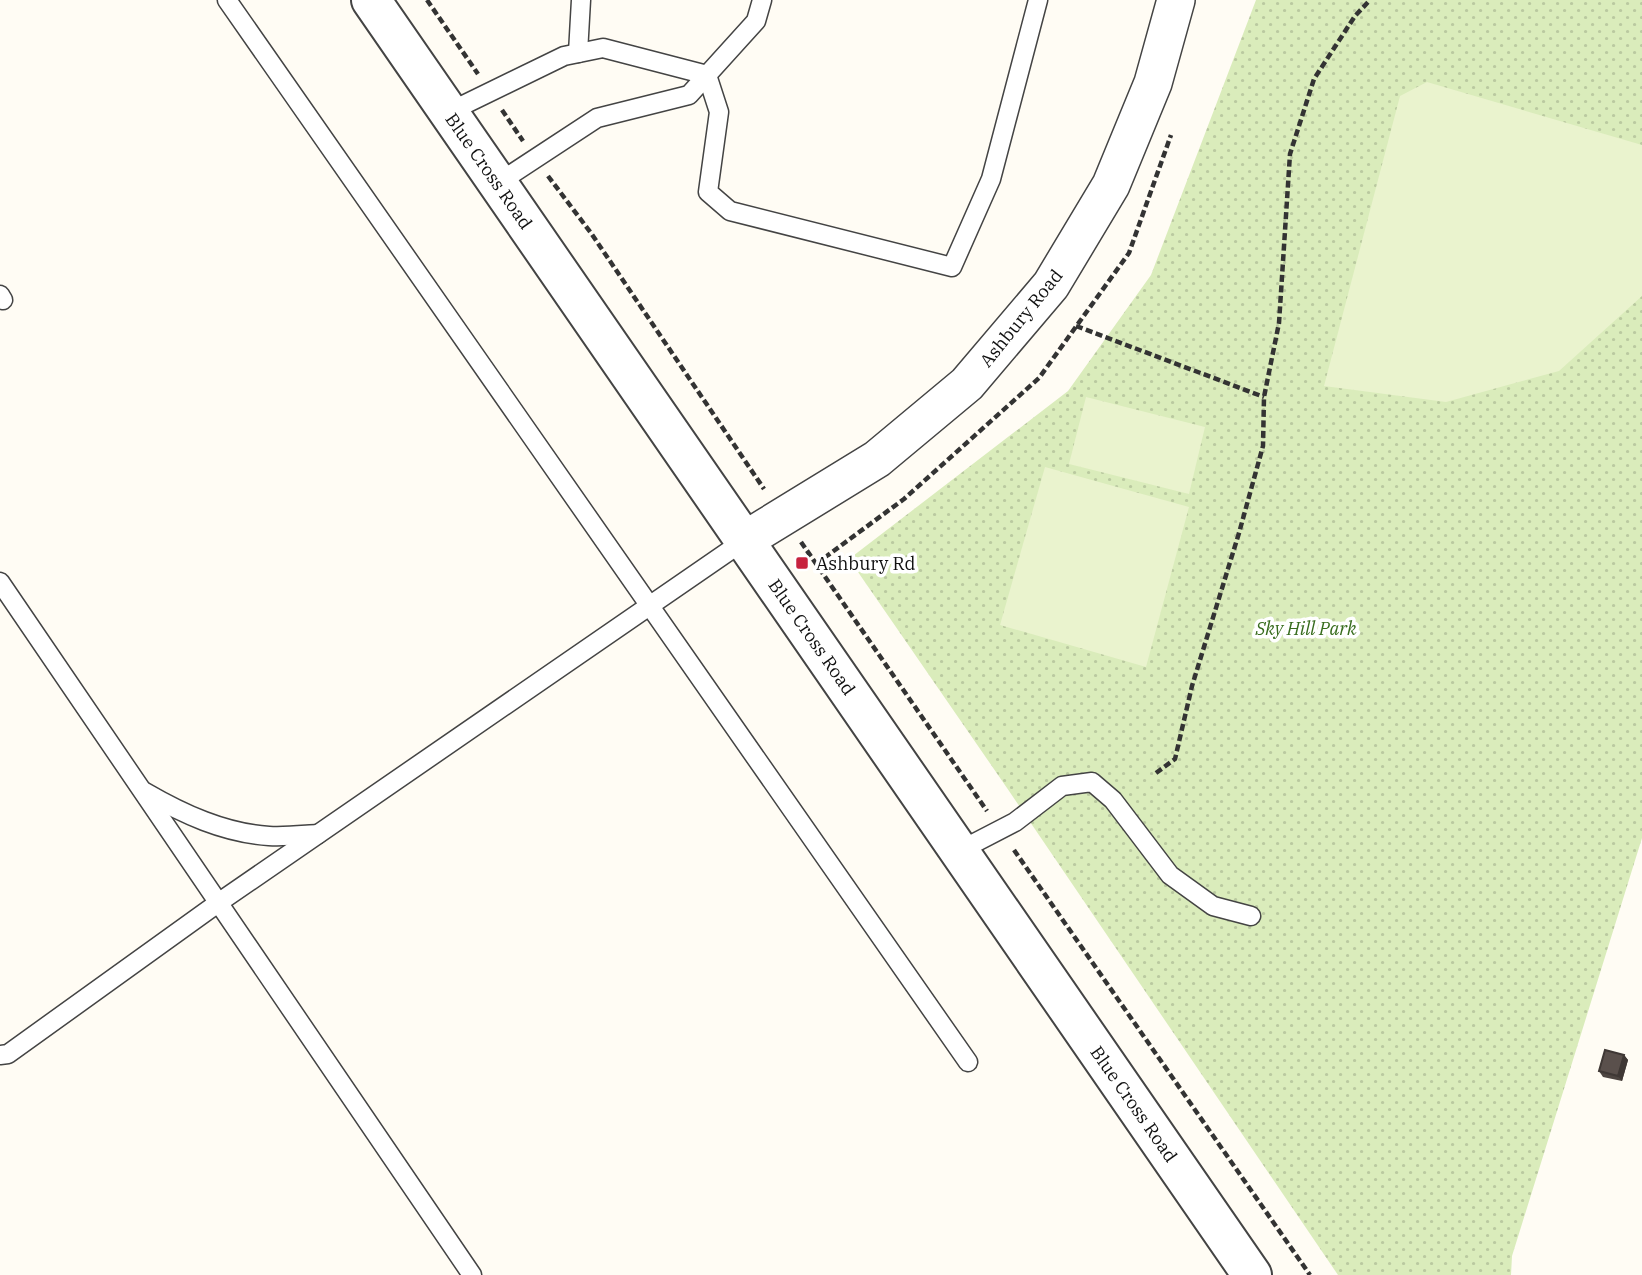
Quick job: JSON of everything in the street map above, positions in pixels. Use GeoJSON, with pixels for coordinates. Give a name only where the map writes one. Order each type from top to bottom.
{"type":"FeatureCollection","features":[{"type":"Feature","properties":{"kind":"street","name":"Blue Cross Road"},"geometry":{"type":"LineString","coordinates":[[371,0],[1252,1275]]}},
{"type":"Feature","properties":{"kind":"street","name":"Ashbury Road"},"geometry":{"type":"LineString","coordinates":[[745,540],[877,459],[967,384],[1051,285],[1111,185],[1153,83],[1175,0]]}},
{"type":"Feature","properties":{"kind":"lane"},"geometry":{"type":"LineString","coordinates":[[227,0],[968,1062]]}},
{"type":"Feature","properties":{"kind":"lane"},"geometry":{"type":"LineString","coordinates":[[578,53],[581,0]]}},
{"type":"Feature","properties":{"kind":"lane"},"geometry":{"type":"LineString","coordinates":[[498,183],[597,118],[689,95],[756,21],[762,0]]}},
{"type":"Feature","properties":{"kind":"lane"},"geometry":{"type":"LineString","coordinates":[[707,75],[719,112],[708,192],[730,211],[951,267],[991,180],[1038,0]]}},
{"type":"Feature","properties":{"kind":"lane"},"geometry":{"type":"LineString","coordinates":[[449,113],[564,57],[603,48],[707,75]]}},
{"type":"Feature","properties":{"kind":"lane"},"geometry":{"type":"LineString","coordinates":[[0,1055],[8,1054],[218,903],[745,540]]}},
{"type":"Feature","properties":{"kind":"lane"},"geometry":{"type":"LineString","coordinates":[[0,582],[471,1275]]}},
{"type":"Feature","properties":{"kind":"lane"},"geometry":{"type":"LineString","coordinates":[[960,851],[1014,822],[1062,786],[1092,782],[1113,800],[1171,875],[1213,906],[1251,916]]}},
{"type":"Feature","properties":{"kind":"lane"},"geometry":{"type":"LineString","coordinates":[[142,790],[179,811],[217,827],[268,836],[318,834]]}},
{"type":"Feature","properties":{"kind":"path"},"geometry":{"type":"LineString","coordinates":[[426,0],[535,158],[591,233],[783,517],[1310,1275]]}},
{"type":"Feature","properties":{"kind":"path"},"geometry":{"type":"LineString","coordinates":[[1156,772],[1175,759],[1192,686],[1263,446],[1264,397],[1279,323],[1290,155],[1314,79],[1355,16],[1370,0]]}},
{"type":"Feature","properties":{"kind":"path"},"geometry":{"type":"LineString","coordinates":[[1076,326],[1264,397]]}},
{"type":"Feature","properties":{"kind":"green space","name":"Sky Hill Park"},"geometry":{"type":"Polygon","coordinates":[[[1256,0],[1642,0],[1642,838],[1512,1256],[1511,1275],[1338,1275],[849,559],[1068,391],[1151,275],[1256,0]]]}},
{"type":"Feature","properties":{"kind":"green space"},"geometry":{"type":"Polygon","coordinates":[[[1427,82],[1642,145],[1642,296],[1559,371],[1446,402],[1324,386],[1400,96],[1427,82]]]}},
{"type":"Feature","properties":{"kind":"green space"},"geometry":{"type":"Polygon","coordinates":[[[1086,397],[1205,427],[1189,494],[1069,464],[1086,397]]]}},
{"type":"Feature","properties":{"kind":"green space"},"geometry":{"type":"Polygon","coordinates":[[[1045,467],[1189,507],[1146,667],[1000,625],[1045,467]]]}},
{"type":"Feature","properties":{"kind":"building"},"geometry":{"type":"Polygon","coordinates":[[[1605,1050],[1624,1055],[1618,1076],[1599,1071],[1605,1050]]]}},
{"type":"Feature","properties":{"kind":"place","name":"Ashbury Rd"},"geometry":{"type":"Point","coordinates":[802,563]}}]}
